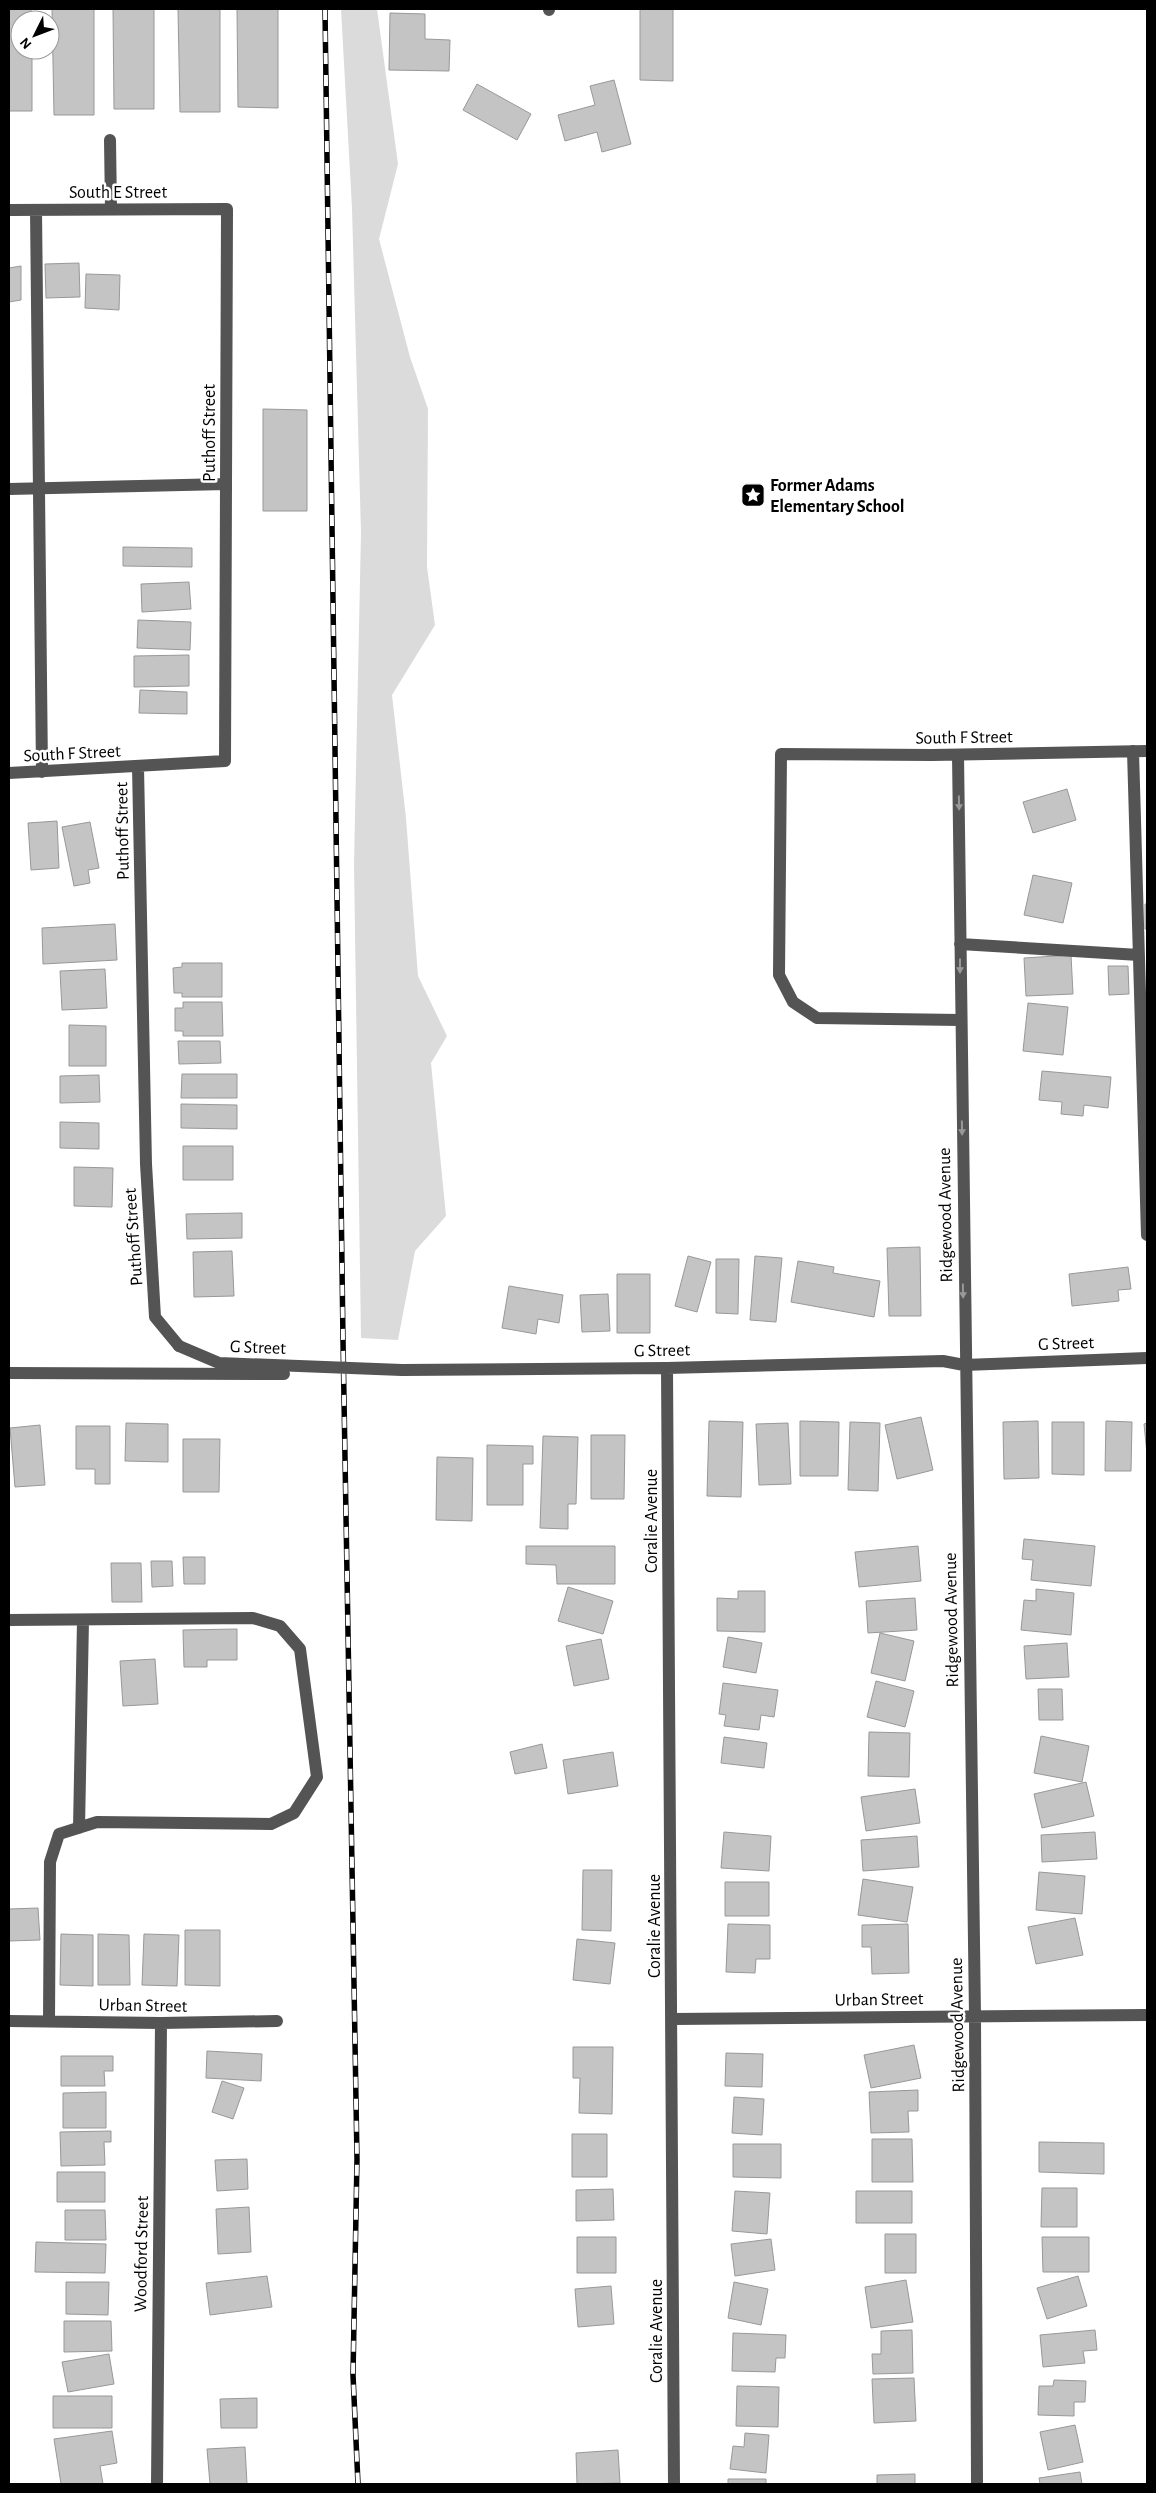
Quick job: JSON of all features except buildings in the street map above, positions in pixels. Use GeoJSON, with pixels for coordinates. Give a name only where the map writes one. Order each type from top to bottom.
{"type":"FeatureCollection","features":[{"type":"Feature","properties":{"kind":"street"},"geometry":{"type":"LineString","coordinates":[[110,140],[111,210]]}},
{"type":"Feature","properties":{"kind":"street","name":"South E Street"},"geometry":{"type":"LineString","coordinates":[[9,210],[227,209]]}},
{"type":"Feature","properties":{"kind":"street","name":"Puthoff Street"},"geometry":{"type":"LineString","coordinates":[[179,1346],[155,1317],[146,1164],[138,767],[225,761],[227,209]]}},
{"type":"Feature","properties":{"kind":"street"},"geometry":{"type":"LineString","coordinates":[[36,210],[42,772]]}},
{"type":"Feature","properties":{"kind":"street"},"geometry":{"type":"LineString","coordinates":[[9,489],[226,484]]}},
{"type":"Feature","properties":{"kind":"street"},"geometry":{"type":"LineString","coordinates":[[1133,751],[1147,1235]]}},
{"type":"Feature","properties":{"kind":"street","name":"South F Street"},"geometry":{"type":"LineString","coordinates":[[960,1020],[817,1018],[793,1002],[779,975],[781,754],[958,755],[1147,751]]}},
{"type":"Feature","properties":{"kind":"street","name":"Ridgewood Avenue"},"geometry":{"type":"LineString","coordinates":[[958,755],[964,1365],[974,2016],[977,2484]]}},
{"type":"Feature","properties":{"kind":"street","name":"South F Street"},"geometry":{"type":"LineString","coordinates":[[9,773],[138,767]]}},
{"type":"Feature","properties":{"kind":"street"},"geometry":{"type":"LineString","coordinates":[[960,944],[1139,955]]}},
{"type":"Feature","properties":{"kind":"street","name":"G Street"},"geometry":{"type":"LineString","coordinates":[[179,1346],[218,1363],[402,1370],[668,1368],[943,1360],[964,1365],[1147,1358]]}},
{"type":"Feature","properties":{"kind":"street","name":"Coralie Avenue"},"geometry":{"type":"LineString","coordinates":[[668,1368],[674,2484]]}},
{"type":"Feature","properties":{"kind":"street","name":"G Street"},"geometry":{"type":"LineString","coordinates":[[9,1374],[284,1374]]}},
{"type":"Feature","properties":{"kind":"street"},"geometry":{"type":"LineString","coordinates":[[9,1620],[253,1618],[280,1626],[300,1648],[317,1778],[294,1814],[271,1824],[97,1822],[59,1834],[50,1862],[49,2020]]}},
{"type":"Feature","properties":{"kind":"street"},"geometry":{"type":"LineString","coordinates":[[79,1828],[83,1620]]}},
{"type":"Feature","properties":{"kind":"street","name":"Urban Street"},"geometry":{"type":"LineString","coordinates":[[672,2019],[1147,2015]]}},
{"type":"Feature","properties":{"kind":"street","name":"Urban Street"},"geometry":{"type":"LineString","coordinates":[[9,2021],[277,2022]]}},
{"type":"Feature","properties":{"kind":"street","name":"Woodford Street"},"geometry":{"type":"LineString","coordinates":[[156,2484],[161,2023]]}},
{"type":"Feature","properties":{"kind":"shaded area"},"geometry":{"type":"Polygon","coordinates":[[[341,9],[377,9],[398,164],[379,239],[410,357],[428,409],[427,567],[435,625],[392,695],[406,818],[418,976],[447,1036],[431,1063],[446,1216],[415,1251],[398,1340],[361,1338],[354,864],[361,533],[352,208],[341,9]]]}},
{"type":"Feature","properties":{"kind":"railway"},"geometry":{"type":"LineString","coordinates":[[325,9],[343,1340],[357,2159],[353,2375],[358,2484]]}},
{"type":"Feature","properties":{"kind":"place","name":"Former Adams Elementary School"},"geometry":{"type":"Point","coordinates":[753,495]}}]}
